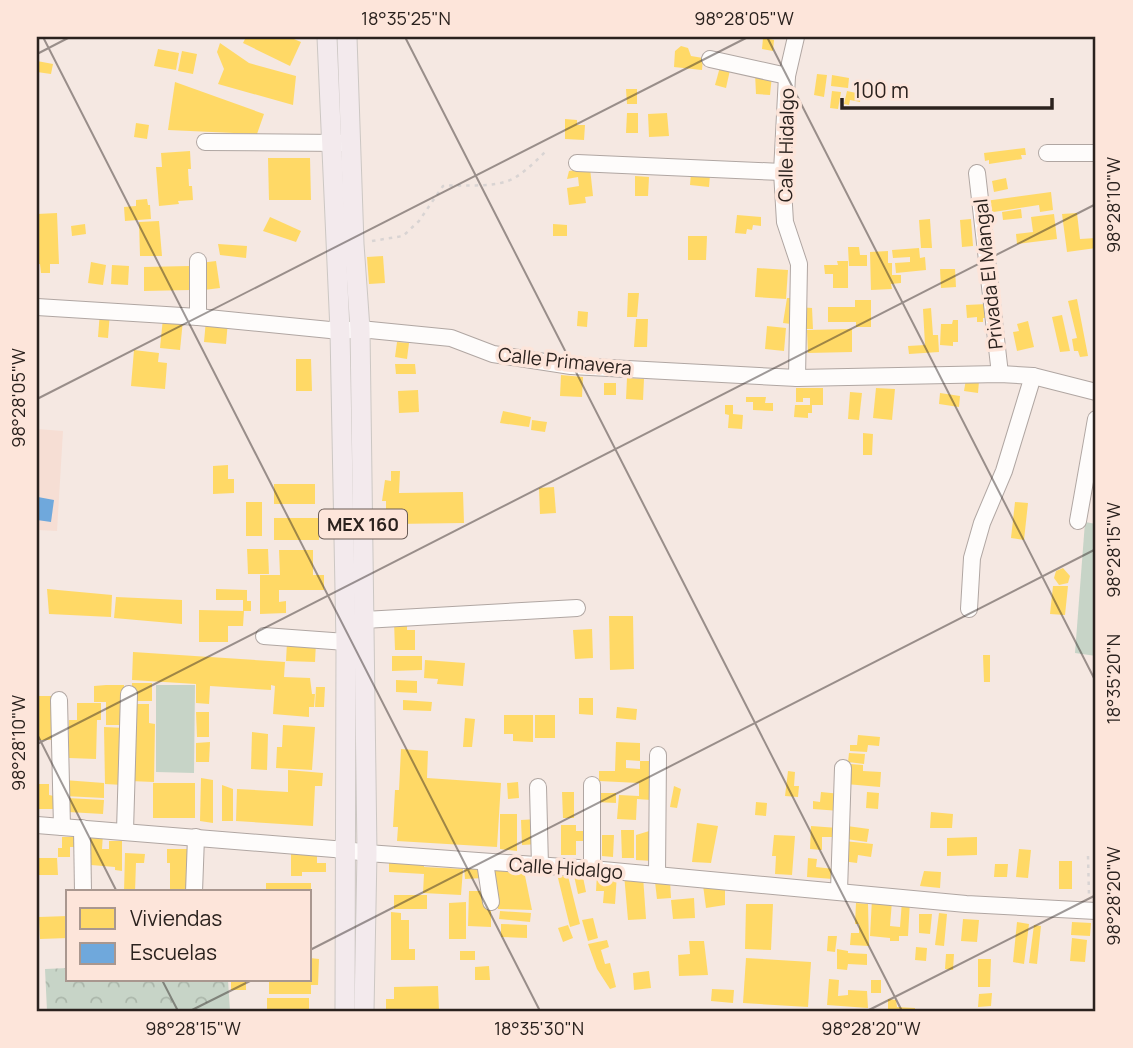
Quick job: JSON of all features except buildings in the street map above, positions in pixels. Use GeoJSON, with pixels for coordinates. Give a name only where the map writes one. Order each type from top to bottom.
{"type":"FeatureCollection","features":[{"type":"Feature","properties":{"kind":"main road","name":"MEX 160"},"geometry":{"type":"LineString","coordinates":[[327,37],[355,244],[360,329],[368,853],[364,1011]]}},
{"type":"Feature","properties":{"kind":"main road","name":"MEX 160"},"geometry":{"type":"LineString","coordinates":[[345,1011],[346,642],[340,331],[342,143],[348,37]]}},
{"type":"Feature","properties":{"kind":"street","name":"Calle Hidalgo"},"geometry":{"type":"LineString","coordinates":[[796,37],[787,76],[782,172],[785,222],[799,264],[797,378]]}},
{"type":"Feature","properties":{"kind":"street"},"geometry":{"type":"LineString","coordinates":[[710,59],[787,76]]}},
{"type":"Feature","properties":{"kind":"street"},"geometry":{"type":"LineString","coordinates":[[205,142],[342,143]]}},
{"type":"Feature","properties":{"kind":"street"},"geometry":{"type":"LineString","coordinates":[[1047,153],[1096,153]]}},
{"type":"Feature","properties":{"kind":"street"},"geometry":{"type":"LineString","coordinates":[[577,163],[782,172]]}},
{"type":"Feature","properties":{"kind":"street","name":"Privada El Mangal"},"geometry":{"type":"LineString","coordinates":[[977,173],[1000,374]]}},
{"type":"Feature","properties":{"kind":"street"},"geometry":{"type":"LineString","coordinates":[[198,261],[198,317]]}},
{"type":"Feature","properties":{"kind":"street","name":"Calle Primavera"},"geometry":{"type":"LineString","coordinates":[[37,307],[198,317],[340,331],[360,329],[451,338],[493,354],[571,366],[797,378],[1000,374],[1033,376],[1096,392]]}},
{"type":"Feature","properties":{"kind":"street"},"geometry":{"type":"LineString","coordinates":[[969,610],[972,558],[982,523],[1004,471],[1033,376]]}},
{"type":"Feature","properties":{"kind":"street"},"geometry":{"type":"LineString","coordinates":[[1078,521],[1096,419]]}},
{"type":"Feature","properties":{"kind":"street"},"geometry":{"type":"LineString","coordinates":[[364,620],[577,608]]}},
{"type":"Feature","properties":{"kind":"street"},"geometry":{"type":"LineString","coordinates":[[264,636],[346,642]]}},
{"type":"Feature","properties":{"kind":"street"},"geometry":{"type":"LineString","coordinates":[[346,688],[366,690]]}},
{"type":"Feature","properties":{"kind":"street"},"geometry":{"type":"LineString","coordinates":[[125,831],[129,694]]}},
{"type":"Feature","properties":{"kind":"street"},"geometry":{"type":"LineString","coordinates":[[59,701],[62,827]]}},
{"type":"Feature","properties":{"kind":"street"},"geometry":{"type":"LineString","coordinates":[[657,875],[658,755]]}},
{"type":"Feature","properties":{"kind":"street"},"geometry":{"type":"LineString","coordinates":[[839,891],[843,768]]}},
{"type":"Feature","properties":{"kind":"street"},"geometry":{"type":"LineString","coordinates":[[592,785],[592,869]]}},
{"type":"Feature","properties":{"kind":"street"},"geometry":{"type":"LineString","coordinates":[[538,787],[540,866]]}},
{"type":"Feature","properties":{"kind":"street","name":"Calle Hidalgo"},"geometry":{"type":"LineString","coordinates":[[37,825],[592,869],[966,904],[1092,911]]}},
{"type":"Feature","properties":{"kind":"street"},"geometry":{"type":"LineString","coordinates":[[82,828],[83,890]]}},
{"type":"Feature","properties":{"kind":"street"},"geometry":{"type":"LineString","coordinates":[[194,890],[196,837]]}},
{"type":"Feature","properties":{"kind":"street"},"geometry":{"type":"LineString","coordinates":[[485,862],[491,902]]}},
{"type":"Feature","properties":{"kind":"path"},"geometry":{"type":"LineString","coordinates":[[355,244],[403,236],[419,220],[443,186],[489,184],[508,180],[516,177],[546,151]]}},
{"type":"Feature","properties":{"kind":"path"},"geometry":{"type":"LineString","coordinates":[[1088,856],[1092,911]]}},
{"type":"Feature","properties":{"kind":"shaded area"},"geometry":{"type":"Polygon","coordinates":[[[37,429],[63,431],[57,531],[37,530],[37,429]]]}},
{"type":"Feature","properties":{"kind":"green space"},"geometry":{"type":"Polygon","coordinates":[[[1085,522],[1096,524],[1096,656],[1075,653],[1085,522]]]}},
{"type":"Feature","properties":{"kind":"green space"},"geometry":{"type":"Polygon","coordinates":[[[156,685],[195,685],[194,773],[156,772],[156,685]]]}},
{"type":"Feature","properties":{"kind":"green space"},"geometry":{"type":"Polygon","coordinates":[[[66,968],[66,982],[228,982],[230,1011],[47,1011],[45,969],[66,968]]]}}]}
